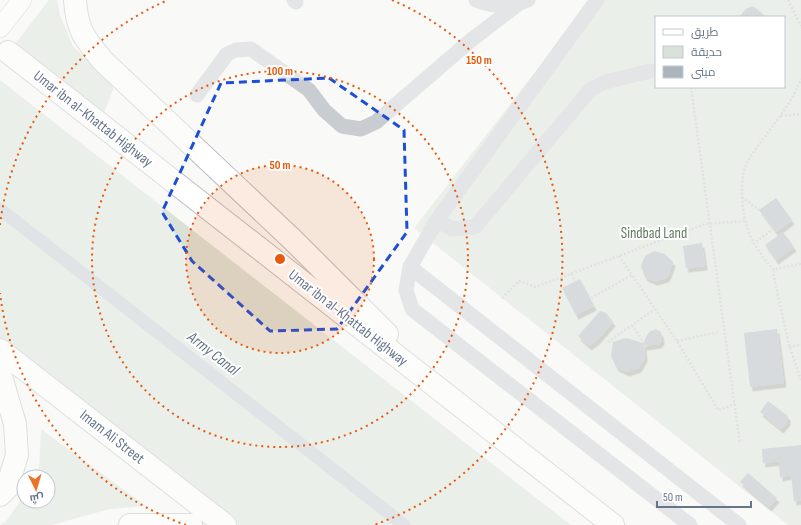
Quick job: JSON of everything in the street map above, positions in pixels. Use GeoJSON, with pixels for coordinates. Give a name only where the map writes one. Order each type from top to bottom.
{"type":"FeatureCollection","features":[{"type":"Feature","properties":{"kind":"highway"},"geometry":{"type":"LineString","coordinates":[[75,0],[76,18],[83,37],[103,61],[295,242],[453,400]]}},
{"type":"Feature","properties":{"kind":"highway","name":"Umar ibn al-Khattab Highway"},"geometry":{"type":"LineString","coordinates":[[8,52],[613,525]]}},
{"type":"Feature","properties":{"kind":"highway","name":"Imam Ali Street"},"geometry":{"type":"LineString","coordinates":[[0,350],[225,525]]}},
{"type":"Feature","properties":{"kind":"highway"},"geometry":{"type":"LineString","coordinates":[[0,373],[15,424],[17,455],[7,488],[0,495]]}},
{"type":"Feature","properties":{"kind":"highway"},"geometry":{"type":"LineString","coordinates":[[130,525],[191,525]]}},
{"type":"Feature","properties":{"kind":"main road"},"geometry":{"type":"LineString","coordinates":[[0,28],[22,0]]}},
{"type":"Feature","properties":{"kind":"lane"},"geometry":{"type":"LineString","coordinates":[[476,0],[494,5],[522,2]]}},
{"type":"Feature","properties":{"kind":"lane"},"geometry":{"type":"LineString","coordinates":[[597,0],[437,220],[410,267],[406,290],[412,309],[690,525]]}},
{"type":"Feature","properties":{"kind":"lane"},"geometry":{"type":"LineString","coordinates":[[197,94],[227,54],[236,50],[251,49],[309,90],[324,110],[342,126],[347,128],[361,128],[376,122],[470,41],[522,2]]}},
{"type":"Feature","properties":{"kind":"lane"},"geometry":{"type":"LineString","coordinates":[[437,220],[452,228],[475,227],[590,90],[605,82],[650,71]]}},
{"type":"Feature","properties":{"kind":"lane"},"geometry":{"type":"LineString","coordinates":[[410,267],[739,525]]}},
{"type":"Feature","properties":{"kind":"path"},"geometry":{"type":"LineString","coordinates":[[788,0],[801,26]]}},
{"type":"Feature","properties":{"kind":"path"},"geometry":{"type":"LineString","coordinates":[[801,79],[794,96],[781,116],[747,162],[742,180],[744,221],[753,244],[774,270],[774,279],[790,347],[801,380]]}},
{"type":"Feature","properties":{"kind":"path"},"geometry":{"type":"LineString","coordinates":[[691,88],[740,444]]}},
{"type":"Feature","properties":{"kind":"path"},"geometry":{"type":"LineString","coordinates":[[781,116],[801,114]]}},
{"type":"Feature","properties":{"kind":"path"},"geometry":{"type":"LineString","coordinates":[[742,197],[759,210]]}},
{"type":"Feature","properties":{"kind":"path"},"geometry":{"type":"LineString","coordinates":[[502,298],[519,281],[535,287],[705,224],[744,221]]}},
{"type":"Feature","properties":{"kind":"path"},"geometry":{"type":"LineString","coordinates":[[753,244],[773,229]]}},
{"type":"Feature","properties":{"kind":"path"},"geometry":{"type":"LineString","coordinates":[[619,256],[677,341],[718,410],[735,404]]}},
{"type":"Feature","properties":{"kind":"path"},"geometry":{"type":"LineString","coordinates":[[774,270],[775,268],[801,264]]}},
{"type":"Feature","properties":{"kind":"path"},"geometry":{"type":"LineString","coordinates":[[571,274],[575,281]]}},
{"type":"Feature","properties":{"kind":"path"},"geometry":{"type":"LineString","coordinates":[[591,298],[632,275]]}},
{"type":"Feature","properties":{"kind":"path"},"geometry":{"type":"LineString","coordinates":[[608,342],[655,309]]}},
{"type":"Feature","properties":{"kind":"path"},"geometry":{"type":"LineString","coordinates":[[632,325],[648,348]]}},
{"type":"Feature","properties":{"kind":"path"},"geometry":{"type":"LineString","coordinates":[[677,341],[719,332]]}},
{"type":"Feature","properties":{"kind":"path"},"geometry":{"type":"LineString","coordinates":[[790,347],[801,345]]}},
{"type":"Feature","properties":{"kind":"highlighted area"},"geometry":{"type":"Polygon","coordinates":[[[329,78],[404,130],[407,232],[337,329],[270,331],[192,261],[162,212],[221,83],[329,78]]]}},
{"type":"Feature","properties":{"kind":"green space"},"geometry":{"type":"Polygon","coordinates":[[[49,0],[57,0],[60,15],[73,46],[114,87],[104,113],[11,49],[49,0]]]}},
{"type":"Feature","properties":{"kind":"green space","name":"Sindbad Land"},"geometry":{"type":"Polygon","coordinates":[[[591,0],[801,0],[801,525],[788,525],[414,228],[591,0]]]}},
{"type":"Feature","properties":{"kind":"green space"},"geometry":{"type":"Polygon","coordinates":[[[0,80],[571,525],[238,525],[0,340],[0,80]]]}},
{"type":"Feature","properties":{"kind":"green space"},"geometry":{"type":"Polygon","coordinates":[[[41,429],[146,506],[110,509],[52,525],[0,525],[6,521],[16,507],[16,509],[56,509],[56,469],[38,469],[41,429]]]}},
{"type":"Feature","properties":{"kind":"building"},"geometry":{"type":"Polygon","coordinates":[[[752,6],[765,16],[740,16],[746,9],[752,6]]]}},
{"type":"Feature","properties":{"kind":"building"},"geometry":{"type":"Polygon","coordinates":[[[776,198],[792,220],[776,232],[759,210],[776,198]]]}},
{"type":"Feature","properties":{"kind":"building"},"geometry":{"type":"Polygon","coordinates":[[[783,232],[794,247],[776,260],[765,245],[783,232]]]}},
{"type":"Feature","properties":{"kind":"building"},"geometry":{"type":"Polygon","coordinates":[[[702,243],[705,266],[686,268],[683,246],[702,243]]]}},
{"type":"Feature","properties":{"kind":"building"},"geometry":{"type":"Polygon","coordinates":[[[654,251],[665,254],[673,262],[666,278],[655,281],[645,277],[641,266],[645,256],[654,251]]]}},
{"type":"Feature","properties":{"kind":"building"},"geometry":{"type":"Polygon","coordinates":[[[580,279],[594,306],[576,315],[562,288],[580,279]]]}},
{"type":"Feature","properties":{"kind":"building"},"geometry":{"type":"Polygon","coordinates":[[[600,311],[606,313],[613,322],[597,340],[589,346],[578,336],[600,311]]]}},
{"type":"Feature","properties":{"kind":"building"},"geometry":{"type":"Polygon","coordinates":[[[656,329],[661,332],[662,340],[659,344],[644,346],[645,357],[639,368],[627,372],[616,367],[611,356],[613,342],[626,338],[643,343],[649,332],[656,329]]]}},
{"type":"Feature","properties":{"kind":"building"},"geometry":{"type":"Polygon","coordinates":[[[777,329],[784,383],[750,387],[744,333],[777,329]]]}},
{"type":"Feature","properties":{"kind":"building"},"geometry":{"type":"Polygon","coordinates":[[[768,401],[788,416],[788,421],[781,429],[760,412],[768,401]]]}},
{"type":"Feature","properties":{"kind":"building"},"geometry":{"type":"Polygon","coordinates":[[[801,445],[801,500],[794,501],[791,475],[780,477],[779,461],[763,463],[762,449],[801,445]]]}},
{"type":"Feature","properties":{"kind":"building"},"geometry":{"type":"Polygon","coordinates":[[[748,473],[777,498],[769,507],[740,482],[748,473]]]}},
{"type":"Feature","properties":{"kind":"waterway","name":"Army Canal"},"geometry":{"type":"LineString","coordinates":[[0,209],[404,525]]}}]}
